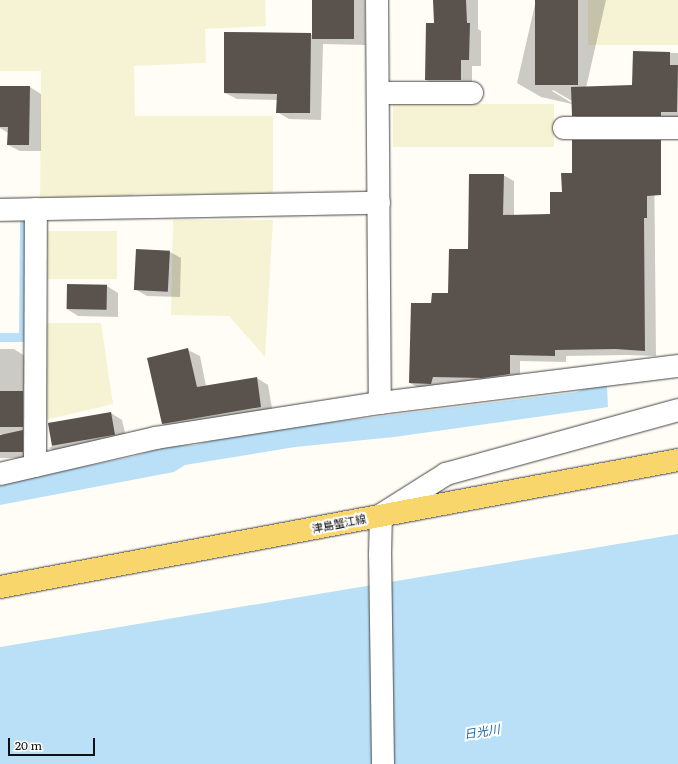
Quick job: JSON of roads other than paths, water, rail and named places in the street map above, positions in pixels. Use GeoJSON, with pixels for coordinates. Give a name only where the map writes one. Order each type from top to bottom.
{"type":"FeatureCollection","features":[{"type":"Feature","properties":{"kind":"main road","name":"津島蟹江線"},"geometry":{"type":"LineString","coordinates":[[0,587],[678,460]]}},
{"type":"Feature","properties":{"kind":"street"},"geometry":{"type":"LineString","coordinates":[[377,0],[380,403]]}},
{"type":"Feature","properties":{"kind":"street"},"geometry":{"type":"LineString","coordinates":[[378,93],[472,92]]}},
{"type":"Feature","properties":{"kind":"street"},"geometry":{"type":"LineString","coordinates":[[564,128],[678,128]]}},
{"type":"Feature","properties":{"kind":"street"},"geometry":{"type":"LineString","coordinates":[[0,210],[379,203]]}},
{"type":"Feature","properties":{"kind":"street"},"geometry":{"type":"LineString","coordinates":[[35,466],[36,210]]}},
{"type":"Feature","properties":{"kind":"street"},"geometry":{"type":"LineString","coordinates":[[0,474],[156,438],[380,403],[678,366]]}},
{"type":"Feature","properties":{"kind":"street"},"geometry":{"type":"LineString","coordinates":[[383,764],[380,555],[381,515],[446,474],[678,410]]}},
{"type":"Feature","properties":{"kind":"water"},"geometry":{"type":"Polygon","coordinates":[[[603,380],[607,386],[608,407],[394,437],[295,447],[185,465],[174,472],[0,505],[0,484],[135,456],[167,446],[195,445],[235,434],[577,392],[603,380]]]}},
{"type":"Feature","properties":{"kind":"water","name":"日光川"},"geometry":{"type":"Polygon","coordinates":[[[678,534],[678,764],[0,764],[0,647],[678,534]]]}},
{"type":"Feature","properties":{"kind":"waterway"},"geometry":{"type":"LineString","coordinates":[[0,337],[23,337],[24,223]]}}]}
